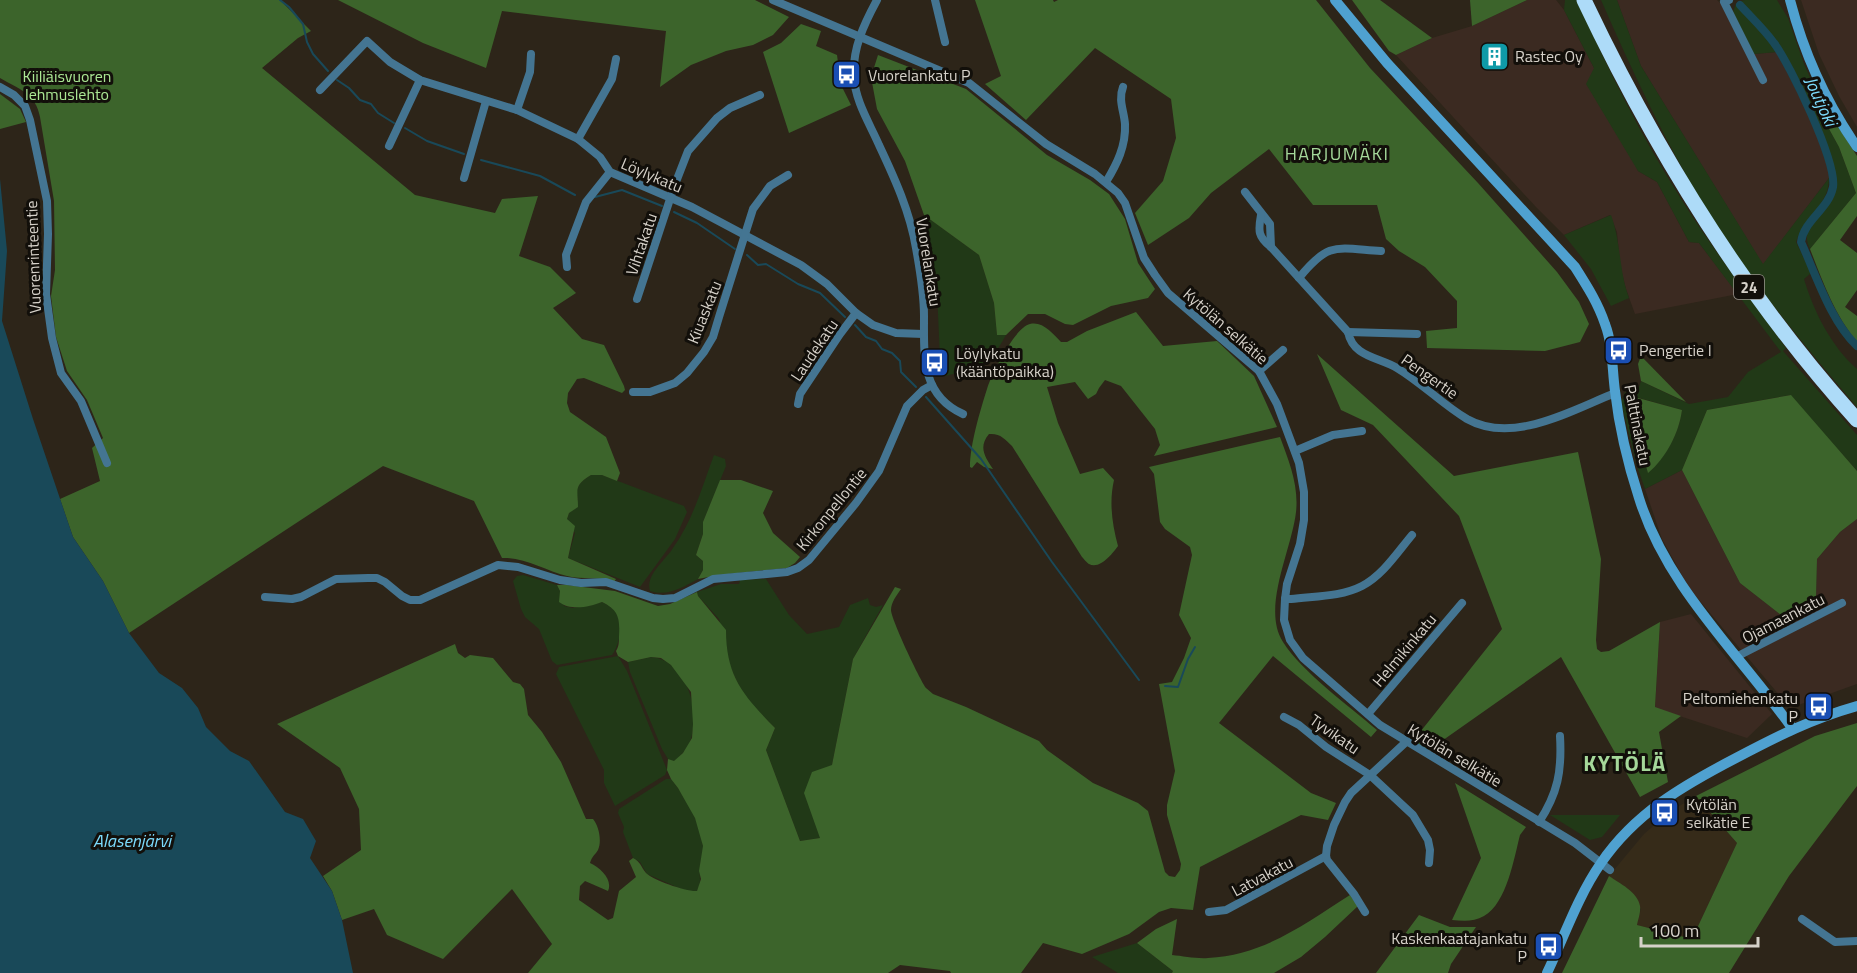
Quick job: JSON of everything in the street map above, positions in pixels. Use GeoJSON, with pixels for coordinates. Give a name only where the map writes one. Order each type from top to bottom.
{"type":"FeatureCollection","features":[{"type":"Feature","properties":{"kind":"highway","name":"24"},"geometry":{"type":"LineString","coordinates":[[1584,0],[1634,101],[1689,196],[1737,270],[1802,356],[1857,420]]}},
{"type":"Feature","properties":{"kind":"highway","name":"24"},"geometry":{"type":"LineString","coordinates":[[1594,0],[1658,142]]}},
{"type":"Feature","properties":{"kind":"street","name":"Kytölän selkätie"},"geometry":{"type":"LineString","coordinates":[[773,0],[969,83],[1046,144],[1106,182],[1125,203],[1144,258],[1168,293],[1221,336],[1259,371],[1277,404],[1299,463],[1304,492],[1304,520],[1300,544],[1287,584],[1284,620],[1290,640],[1303,658],[1368,714],[1406,742],[1575,843],[1605,866]]}},
{"type":"Feature","properties":{"kind":"street","name":"Vuorelankatu"},"geometry":{"type":"LineString","coordinates":[[877,0],[859,38],[854,66],[856,89],[860,104],[893,176],[916,246],[923,296],[926,370],[932,385],[944,403],[963,414]]}},
{"type":"Feature","properties":{"kind":"street"},"geometry":{"type":"LineString","coordinates":[[934,0],[945,42]]}},
{"type":"Feature","properties":{"kind":"street","name":"Palttinakatu"},"geometry":{"type":"LineString","coordinates":[[1335,0],[1374,48],[1575,267],[1595,297],[1606,326],[1615,393],[1639,499],[1654,536],[1670,569],[1792,728]]}},
{"type":"Feature","properties":{"kind":"street"},"geometry":{"type":"LineString","coordinates":[[1790,0],[1815,77],[1857,147]]}},
{"type":"Feature","properties":{"kind":"street"},"geometry":{"type":"LineString","coordinates":[[1725,1],[1763,80]]}},
{"type":"Feature","properties":{"kind":"street","name":"Löylykatu"},"geometry":{"type":"LineString","coordinates":[[320,90],[367,41],[390,62],[420,80],[517,110],[578,139],[600,157],[610,172],[671,198],[746,235],[815,274],[856,313],[873,325],[904,334],[923,334]]}},
{"type":"Feature","properties":{"kind":"street"},"geometry":{"type":"LineString","coordinates":[[517,110],[530,72],[531,54]]}},
{"type":"Feature","properties":{"kind":"street"},"geometry":{"type":"LineString","coordinates":[[578,139],[612,79],[616,59]]}},
{"type":"Feature","properties":{"kind":"street"},"geometry":{"type":"LineString","coordinates":[[389,146],[420,80]]}},
{"type":"Feature","properties":{"kind":"street","name":"Vuorenrinteentie"},"geometry":{"type":"LineString","coordinates":[[0,87],[14,95],[25,106],[30,120],[47,201],[46,294],[52,338],[61,373],[81,401],[107,464]]}},
{"type":"Feature","properties":{"kind":"street"},"geometry":{"type":"LineString","coordinates":[[1106,182],[1116,166],[1124,143],[1125,123],[1120,95],[1123,87]]}},
{"type":"Feature","properties":{"kind":"street","name":"Vihtakatu"},"geometry":{"type":"LineString","coordinates":[[637,299],[684,160],[694,143],[717,118],[730,108],[760,95]]}},
{"type":"Feature","properties":{"kind":"street"},"geometry":{"type":"LineString","coordinates":[[465,178],[486,101]]}},
{"type":"Feature","properties":{"kind":"street"},"geometry":{"type":"LineString","coordinates":[[567,267],[566,255],[586,202],[610,172]]}},
{"type":"Feature","properties":{"kind":"street","name":"Kiuaskatu"},"geometry":{"type":"LineString","coordinates":[[633,392],[650,392],[675,383],[687,373],[704,352],[712,337],[758,201],[770,186],[788,175]]}},
{"type":"Feature","properties":{"kind":"street","name":"Pengertie"},"geometry":{"type":"LineString","coordinates":[[1245,192],[1270,224],[1271,247]]}},
{"type":"Feature","properties":{"kind":"street","name":"Pengertie"},"geometry":{"type":"LineString","coordinates":[[1261,215],[1258,232],[1261,239],[1271,247],[1348,332],[1353,346],[1364,354],[1396,367],[1469,420],[1491,428],[1516,427],[1541,422],[1615,393]]}},
{"type":"Feature","properties":{"kind":"street"},"geometry":{"type":"LineString","coordinates":[[1299,278],[1315,258],[1326,251],[1342,248],[1381,251]]}},
{"type":"Feature","properties":{"kind":"street","name":"Laudekatu"},"geometry":{"type":"LineString","coordinates":[[798,404],[800,394],[856,313]]}},
{"type":"Feature","properties":{"kind":"street"},"geometry":{"type":"LineString","coordinates":[[1348,332],[1418,334]]}},
{"type":"Feature","properties":{"kind":"street"},"geometry":{"type":"LineString","coordinates":[[1259,371],[1283,350]]}},
{"type":"Feature","properties":{"kind":"street","name":"Kirkonpellontie"},"geometry":{"type":"LineString","coordinates":[[265,597],[292,599],[301,597],[336,579],[368,578],[385,582],[410,600],[420,600],[498,565],[518,567],[560,580],[581,583],[606,582],[653,598],[663,599],[675,598],[713,579],[787,572],[809,560],[856,503],[879,471],[907,406],[918,394],[932,385]]}},
{"type":"Feature","properties":{"kind":"street"},"geometry":{"type":"LineString","coordinates":[[1295,452],[1333,435],[1362,431]]}},
{"type":"Feature","properties":{"kind":"street"},"geometry":{"type":"LineString","coordinates":[[1285,598],[1344,592],[1360,587],[1375,577],[1412,535]]}},
{"type":"Feature","properties":{"kind":"street","name":"Helmikinkatu"},"geometry":{"type":"LineString","coordinates":[[1368,714],[1462,603]]}},
{"type":"Feature","properties":{"kind":"street","name":"Ojamaankatu"},"geometry":{"type":"LineString","coordinates":[[1736,657],[1842,603]]}},
{"type":"Feature","properties":{"kind":"street"},"geometry":{"type":"LineString","coordinates":[[1547,973],[1587,887],[1644,814],[1670,795],[1792,728],[1857,706]]}},
{"type":"Feature","properties":{"kind":"street","name":"Tyvikatu"},"geometry":{"type":"LineString","coordinates":[[1284,717],[1370,775],[1413,815],[1421,827],[1430,850],[1429,863]]}},
{"type":"Feature","properties":{"kind":"street"},"geometry":{"type":"LineString","coordinates":[[1539,822],[1558,784],[1562,764],[1560,736]]}},
{"type":"Feature","properties":{"kind":"street"},"geometry":{"type":"LineString","coordinates":[[1365,912],[1354,894],[1331,867],[1326,856],[1339,812],[1351,793],[1406,742]]}},
{"type":"Feature","properties":{"kind":"street","name":"Latvakatu"},"geometry":{"type":"LineString","coordinates":[[1209,912],[1226,910],[1326,856]]}},
{"type":"Feature","properties":{"kind":"street"},"geometry":{"type":"LineString","coordinates":[[1802,919],[1835,942],[1857,942]]}},
{"type":"Feature","properties":{"kind":"shaded area"},"geometry":{"type":"Polygon","coordinates":[[[1527,0],[1556,0],[1564,10],[1594,68],[1638,171],[1657,182],[1689,242],[1699,243],[1738,294],[1635,314],[1620,266],[1617,232],[1610,215],[1564,235],[1396,55],[1432,38],[1472,26],[1527,0]]]}},
{"type":"Feature","properties":{"kind":"shaded area"},"geometry":{"type":"Polygon","coordinates":[[[1617,0],[1717,0],[1761,83],[1766,81],[1754,54],[1777,52],[1824,151],[1829,167],[1829,178],[1763,265],[1641,66],[1617,0]]]}},
{"type":"Feature","properties":{"kind":"shaded area"},"geometry":{"type":"Polygon","coordinates":[[[1801,0],[1857,0],[1857,127],[1819,54],[1801,0]]]}},
{"type":"Feature","properties":{"kind":"shaded area"},"geometry":{"type":"Polygon","coordinates":[[[1682,470],[1740,583],[1781,615],[1816,598],[1817,559],[1840,532],[1857,519],[1857,684],[1790,708],[1689,588],[1662,539],[1645,489],[1682,470]]]}},
{"type":"Feature","properties":{"kind":"shaded area"},"geometry":{"type":"Polygon","coordinates":[[[1691,614],[1772,714],[1747,738],[1655,708],[1660,622],[1691,614]]]}},
{"type":"Feature","properties":{"kind":"shaded area"},"geometry":{"type":"Polygon","coordinates":[[[1696,796],[1737,843],[1692,939],[1636,925],[1641,909],[1609,876],[1644,834],[1671,811],[1696,796]]]}},
{"type":"Feature","properties":{"kind":"green space","name":"Kiiliäisvuoren lehmuslehto"},"geometry":{"type":"Polygon","coordinates":[[[0,0],[280,0],[311,31],[298,38],[262,68],[415,195],[495,213],[502,199],[538,196],[519,256],[550,267],[576,293],[553,308],[582,339],[604,345],[625,390],[622,393],[584,378],[577,379],[568,393],[567,403],[570,412],[606,437],[620,473],[617,481],[602,475],[591,475],[579,485],[578,507],[569,513],[567,519],[575,526],[568,558],[616,579],[614,582],[567,576],[527,562],[502,558],[474,501],[383,466],[129,633],[103,581],[73,537],[60,499],[100,481],[92,448],[103,438],[87,400],[67,371],[56,337],[51,296],[55,270],[54,201],[38,109],[31,97],[0,78],[0,0]]]}},
{"type":"Feature","properties":{"kind":"green space"},"geometry":{"type":"Polygon","coordinates":[[[338,0],[755,0],[789,17],[773,35],[753,45],[726,51],[691,65],[660,87],[666,31],[502,11],[486,68],[423,43],[338,0]]]}},
{"type":"Feature","properties":{"kind":"green space"},"geometry":{"type":"Polygon","coordinates":[[[975,0],[1053,0],[1054,2],[1058,0],[1316,0],[1370,68],[1478,183],[1557,272],[1579,302],[1589,324],[1580,342],[1545,351],[1427,348],[1426,331],[1457,328],[1457,301],[1425,267],[1399,251],[1386,239],[1377,205],[1313,205],[1269,149],[1211,193],[1189,218],[1148,245],[1135,213],[1163,181],[1176,138],[1171,99],[1095,48],[1026,120],[985,84],[1001,76],[975,0]]]}},
{"type":"Feature","properties":{"kind":"green space"},"geometry":{"type":"Polygon","coordinates":[[[1352,0],[1380,0],[1432,38],[1396,55],[1389,51],[1352,0]]]}},
{"type":"Feature","properties":{"kind":"green space"},"geometry":{"type":"Polygon","coordinates":[[[1470,0],[1527,0],[1472,26],[1470,0]]]}},
{"type":"Feature","properties":{"kind":"green space"},"geometry":{"type":"Polygon","coordinates":[[[1565,0],[1577,0],[1613,78],[1668,178],[1695,221],[1786,348],[1783,351],[1857,435],[1857,471],[1790,395],[1707,410],[1682,470],[1645,489],[1621,402],[1625,392],[1631,396],[1628,405],[1648,472],[1671,444],[1682,410],[1636,397],[1641,381],[1689,404],[1728,397],[1748,372],[1781,352],[1699,243],[1689,242],[1657,182],[1638,171],[1586,84],[1594,68],[1564,10],[1565,0]]]}},
{"type":"Feature","properties":{"kind":"green space"},"geometry":{"type":"Polygon","coordinates":[[[1601,0],[1617,0],[1641,66],[1763,264],[1829,178],[1828,188],[1821,204],[1805,225],[1796,242],[1811,273],[1804,279],[1818,316],[1839,350],[1857,369],[1857,407],[1758,286],[1705,208],[1650,106],[1601,0]]]}},
{"type":"Feature","properties":{"kind":"green space"},"geometry":{"type":"Polygon","coordinates":[[[1777,0],[1788,18],[1804,64],[1820,99],[1823,118],[1839,147],[1856,193],[1810,249],[1807,240],[1808,231],[1834,195],[1835,173],[1824,136],[1806,93],[1780,46],[1741,1],[1777,0]]]}},
{"type":"Feature","properties":{"kind":"green space"},"geometry":{"type":"Polygon","coordinates":[[[1736,4],[1764,34],[1777,52],[1754,54],[1733,12],[1736,4]]]}},
{"type":"Feature","properties":{"kind":"green space"},"geometry":{"type":"Polygon","coordinates":[[[801,24],[821,31],[816,46],[837,55],[841,85],[851,105],[789,133],[763,52],[781,43],[801,24]]]}},
{"type":"Feature","properties":{"kind":"green space"},"geometry":{"type":"Polygon","coordinates":[[[878,55],[966,89],[1047,155],[1109,194],[1125,219],[1138,263],[1155,289],[1148,298],[1111,306],[1073,325],[1065,324],[1045,314],[1028,314],[1006,335],[997,335],[994,303],[979,255],[924,215],[905,161],[877,109],[871,77],[878,55]]]}},
{"type":"Feature","properties":{"kind":"green space"},"geometry":{"type":"Polygon","coordinates":[[[0,94],[20,109],[26,122],[0,129],[0,94]]]}},
{"type":"Feature","properties":{"kind":"green space"},"geometry":{"type":"Polygon","coordinates":[[[1820,99],[1857,156],[1857,216],[1840,240],[1857,253],[1857,290],[1845,307],[1857,316],[1857,342],[1835,309],[1810,249],[1856,193],[1839,147],[1823,118],[1820,99]]]}},
{"type":"Feature","properties":{"kind":"green space"},"geometry":{"type":"Polygon","coordinates":[[[924,215],[979,255],[994,303],[997,335],[1006,335],[994,354],[982,365],[945,376],[940,359],[937,291],[924,215]]]}},
{"type":"Feature","properties":{"kind":"green space"},"geometry":{"type":"Polygon","coordinates":[[[1611,215],[1629,298],[1611,306],[1591,269],[1564,235],[1611,215]]]}},
{"type":"Feature","properties":{"kind":"green space"},"geometry":{"type":"Polygon","coordinates":[[[1136,312],[1163,346],[1217,341],[1254,376],[1277,427],[1154,456],[1160,445],[1155,429],[1121,386],[1105,380],[1096,394],[1088,399],[1075,382],[1047,387],[1058,423],[1080,474],[1103,468],[1114,480],[1112,513],[1118,546],[1106,560],[1093,565],[1088,564],[1082,557],[1007,441],[989,434],[984,443],[984,452],[993,469],[977,462],[972,468],[970,467],[972,449],[989,382],[1004,352],[1024,327],[1039,324],[1061,342],[1067,342],[1087,331],[1136,312]]]}},
{"type":"Feature","properties":{"kind":"green space"},"geometry":{"type":"Polygon","coordinates":[[[1317,354],[1454,476],[1578,452],[1601,559],[1597,649],[1601,652],[1609,651],[1660,622],[1655,707],[1681,716],[1659,732],[1668,782],[1640,797],[1561,657],[1429,750],[1413,741],[1502,629],[1459,516],[1373,425],[1341,410],[1317,354]]]}},
{"type":"Feature","properties":{"kind":"green space"},"geometry":{"type":"Polygon","coordinates":[[[1641,356],[1686,402],[1641,381],[1638,364],[1641,356]]]}},
{"type":"Feature","properties":{"kind":"green space"},"geometry":{"type":"Polygon","coordinates":[[[1791,395],[1857,471],[1857,519],[1840,532],[1817,559],[1816,598],[1803,611],[1781,615],[1740,583],[1682,470],[1707,410],[1791,395]]]}},
{"type":"Feature","properties":{"kind":"green space"},"geometry":{"type":"Polygon","coordinates":[[[1631,396],[1682,410],[1671,444],[1648,473],[1628,405],[1631,396]]]}},
{"type":"Feature","properties":{"kind":"green space"},"geometry":{"type":"Polygon","coordinates":[[[1280,437],[1292,474],[1297,502],[1276,596],[1277,628],[1283,642],[1302,665],[1377,730],[1371,737],[1273,656],[1219,723],[1311,793],[1336,803],[1328,820],[1301,815],[1200,867],[1193,910],[1171,908],[1159,912],[1129,934],[1082,954],[1043,943],[1021,973],[951,973],[950,971],[900,965],[888,973],[528,973],[552,944],[512,889],[443,959],[387,935],[374,909],[342,920],[332,891],[323,876],[361,850],[359,809],[340,768],[277,724],[455,644],[458,653],[465,658],[470,655],[493,658],[513,682],[520,684],[524,689],[528,715],[561,762],[586,819],[593,819],[597,826],[599,846],[590,863],[605,875],[609,887],[608,891],[585,881],[580,886],[579,900],[608,920],[613,918],[619,891],[636,877],[629,861],[633,858],[646,873],[656,879],[678,888],[697,891],[701,879],[699,871],[703,846],[695,818],[667,770],[668,759],[674,761],[683,753],[692,738],[691,692],[671,665],[661,658],[651,657],[628,662],[618,656],[616,651],[619,642],[619,625],[612,608],[602,602],[580,607],[564,605],[559,602],[560,591],[557,585],[615,591],[658,606],[670,604],[697,592],[726,630],[729,661],[739,685],[754,706],[775,728],[766,750],[800,841],[820,838],[804,793],[812,772],[832,765],[853,659],[895,587],[901,589],[892,604],[892,616],[926,688],[933,694],[1039,741],[1047,750],[1093,783],[1138,803],[1148,811],[1165,872],[1175,877],[1181,864],[1167,815],[1167,805],[1175,771],[1159,684],[1172,682],[1191,638],[1179,615],[1192,555],[1190,547],[1165,529],[1160,522],[1154,474],[1149,467],[1280,437]]]}},
{"type":"Feature","properties":{"kind":"green space"},"geometry":{"type":"Polygon","coordinates":[[[714,455],[725,459],[726,466],[703,522],[703,534],[696,555],[703,561],[703,570],[698,579],[675,590],[663,593],[650,591],[650,579],[670,553],[692,515],[714,455]]]}},
{"type":"Feature","properties":{"kind":"green space"},"geometry":{"type":"Polygon","coordinates":[[[591,475],[602,475],[684,506],[687,512],[675,539],[640,587],[568,558],[575,533],[567,519],[578,500],[579,485],[591,475]]]}},
{"type":"Feature","properties":{"kind":"green space"},"geometry":{"type":"Polygon","coordinates":[[[720,480],[741,480],[773,491],[763,513],[773,533],[800,557],[795,563],[787,568],[698,579],[703,570],[703,561],[696,555],[703,534],[703,522],[720,480]]]}},
{"type":"Feature","properties":{"kind":"green space"},"geometry":{"type":"Polygon","coordinates":[[[523,575],[557,585],[564,606],[573,608],[602,602],[615,611],[619,615],[621,627],[618,643],[612,655],[557,665],[552,661],[539,629],[525,617],[521,609],[513,581],[517,576],[523,575]]]}},
{"type":"Feature","properties":{"kind":"green space"},"geometry":{"type":"Polygon","coordinates":[[[766,579],[789,615],[807,634],[839,627],[850,605],[868,598],[870,605],[876,607],[883,605],[853,659],[820,838],[800,841],[766,750],[775,728],[745,698],[730,667],[719,619],[697,592],[721,584],[739,584],[740,580],[766,579]]]}},
{"type":"Feature","properties":{"kind":"green space"},"geometry":{"type":"Polygon","coordinates":[[[618,656],[627,671],[667,770],[665,775],[615,806],[604,783],[604,770],[556,674],[559,667],[618,656]]]}},
{"type":"Feature","properties":{"kind":"green space"},"geometry":{"type":"Polygon","coordinates":[[[651,657],[663,660],[674,667],[688,688],[692,701],[694,714],[691,739],[686,749],[674,762],[668,759],[662,749],[630,672],[628,662],[651,657]]]}},
{"type":"Feature","properties":{"kind":"green space"},"geometry":{"type":"Polygon","coordinates":[[[1857,723],[1857,786],[1789,876],[1729,973],[1562,973],[1609,876],[1628,888],[1639,901],[1640,911],[1637,925],[1692,939],[1737,843],[1696,796],[1815,736],[1857,723]]]}},
{"type":"Feature","properties":{"kind":"green space"},"geometry":{"type":"Polygon","coordinates":[[[666,779],[671,779],[682,793],[696,819],[702,837],[703,851],[697,891],[688,892],[647,874],[640,862],[633,858],[623,832],[624,827],[618,813],[619,809],[666,779]]]}},
{"type":"Feature","properties":{"kind":"green space"},"geometry":{"type":"Polygon","coordinates":[[[1455,783],[1526,827],[1520,835],[1504,891],[1498,901],[1484,916],[1468,921],[1452,920],[1481,858],[1455,783]]]}},
{"type":"Feature","properties":{"kind":"green space"},"geometry":{"type":"Polygon","coordinates":[[[1550,815],[1620,815],[1602,837],[1590,840],[1550,815]]]}},
{"type":"Feature","properties":{"kind":"green space"},"geometry":{"type":"Polygon","coordinates":[[[1350,895],[1358,906],[1301,957],[1274,973],[1172,973],[1173,971],[1137,943],[1156,929],[1177,919],[1172,955],[1195,958],[1229,956],[1248,951],[1283,936],[1350,895]]]}},
{"type":"Feature","properties":{"kind":"green space"},"geometry":{"type":"Polygon","coordinates":[[[1419,915],[1450,927],[1476,927],[1451,964],[1448,973],[1376,973],[1419,915]]]}},
{"type":"Feature","properties":{"kind":"green space"},"geometry":{"type":"Polygon","coordinates":[[[1137,943],[1173,971],[1172,973],[1118,973],[1092,957],[1137,943]]]}},
{"type":"Feature","properties":{"kind":"water","name":"Alasenjärvi"},"geometry":{"type":"Polygon","coordinates":[[[0,179],[7,251],[2,321],[73,537],[103,581],[129,633],[159,673],[182,688],[198,708],[206,727],[230,751],[249,761],[285,812],[303,819],[316,841],[310,858],[332,891],[342,920],[353,973],[0,973],[0,179]]]}},
{"type":"Feature","properties":{"kind":"waterway"},"geometry":{"type":"LineString","coordinates":[[280,0],[303,24],[307,42],[313,54],[328,71]]}},
{"type":"Feature","properties":{"kind":"waterway","name":"Joutjoki"},"geometry":{"type":"LineString","coordinates":[[1740,5],[1766,33],[1781,54],[1801,91],[1828,157],[1832,174],[1831,195],[1807,227],[1801,242],[1832,311],[1839,324],[1857,346]]}},
{"type":"Feature","properties":{"kind":"waterway"},"geometry":{"type":"LineString","coordinates":[[337,80],[349,88],[360,100],[371,104],[378,113],[394,123]]}},
{"type":"Feature","properties":{"kind":"waterway"},"geometry":{"type":"LineString","coordinates":[[405,128],[427,141],[464,154]]}},
{"type":"Feature","properties":{"kind":"waterway"},"geometry":{"type":"LineString","coordinates":[[481,160],[540,176],[575,195]]}},
{"type":"Feature","properties":{"kind":"waterway"},"geometry":{"type":"LineString","coordinates":[[595,197],[622,190],[662,206]]}},
{"type":"Feature","properties":{"kind":"waterway"},"geometry":{"type":"LineString","coordinates":[[674,212],[697,223],[735,249]]}},
{"type":"Feature","properties":{"kind":"waterway"},"geometry":{"type":"LineString","coordinates":[[747,255],[758,265],[766,264],[798,284],[820,293],[845,317]]}},
{"type":"Feature","properties":{"kind":"waterway"},"geometry":{"type":"LineString","coordinates":[[855,325],[866,337],[876,341],[882,349],[892,353],[900,361],[901,372],[916,387]]}},
{"type":"Feature","properties":{"kind":"waterway"},"geometry":{"type":"LineString","coordinates":[[926,397],[981,459],[1052,562],[1139,680]]}},
{"type":"Feature","properties":{"kind":"waterway"},"geometry":{"type":"LineString","coordinates":[[1165,686],[1178,687],[1195,647]]}},
{"type":"Feature","properties":{"kind":"place","name":"Rastec Oy"},"geometry":{"type":"Point","coordinates":[1494,56]}},
{"type":"Feature","properties":{"kind":"place","name":"Vuorelankatu P"},"geometry":{"type":"Point","coordinates":[847,75]}},
{"type":"Feature","properties":{"kind":"place","name":"Pengertie I"},"geometry":{"type":"Point","coordinates":[1618,350]}},
{"type":"Feature","properties":{"kind":"place","name":"Löylykatu (kääntöpaikka)"},"geometry":{"type":"Point","coordinates":[935,362]}},
{"type":"Feature","properties":{"kind":"place","name":"Peltomiehenkatu P"},"geometry":{"type":"Point","coordinates":[1819,707]}},
{"type":"Feature","properties":{"kind":"place","name":"Kytölän selkätie E"},"geometry":{"type":"Point","coordinates":[1665,813]}},
{"type":"Feature","properties":{"kind":"place","name":"Kaskenkaatajankatu P"},"geometry":{"type":"Point","coordinates":[1548,947]}},
{"type":"Feature","properties":{"kind":"district","name":"HARJUMÄKI"},"geometry":{"type":"Point","coordinates":[1337,153]}},
{"type":"Feature","properties":{"kind":"district","name":"KYTÖLÄ"},"geometry":{"type":"Point","coordinates":[1625,763]}}]}
